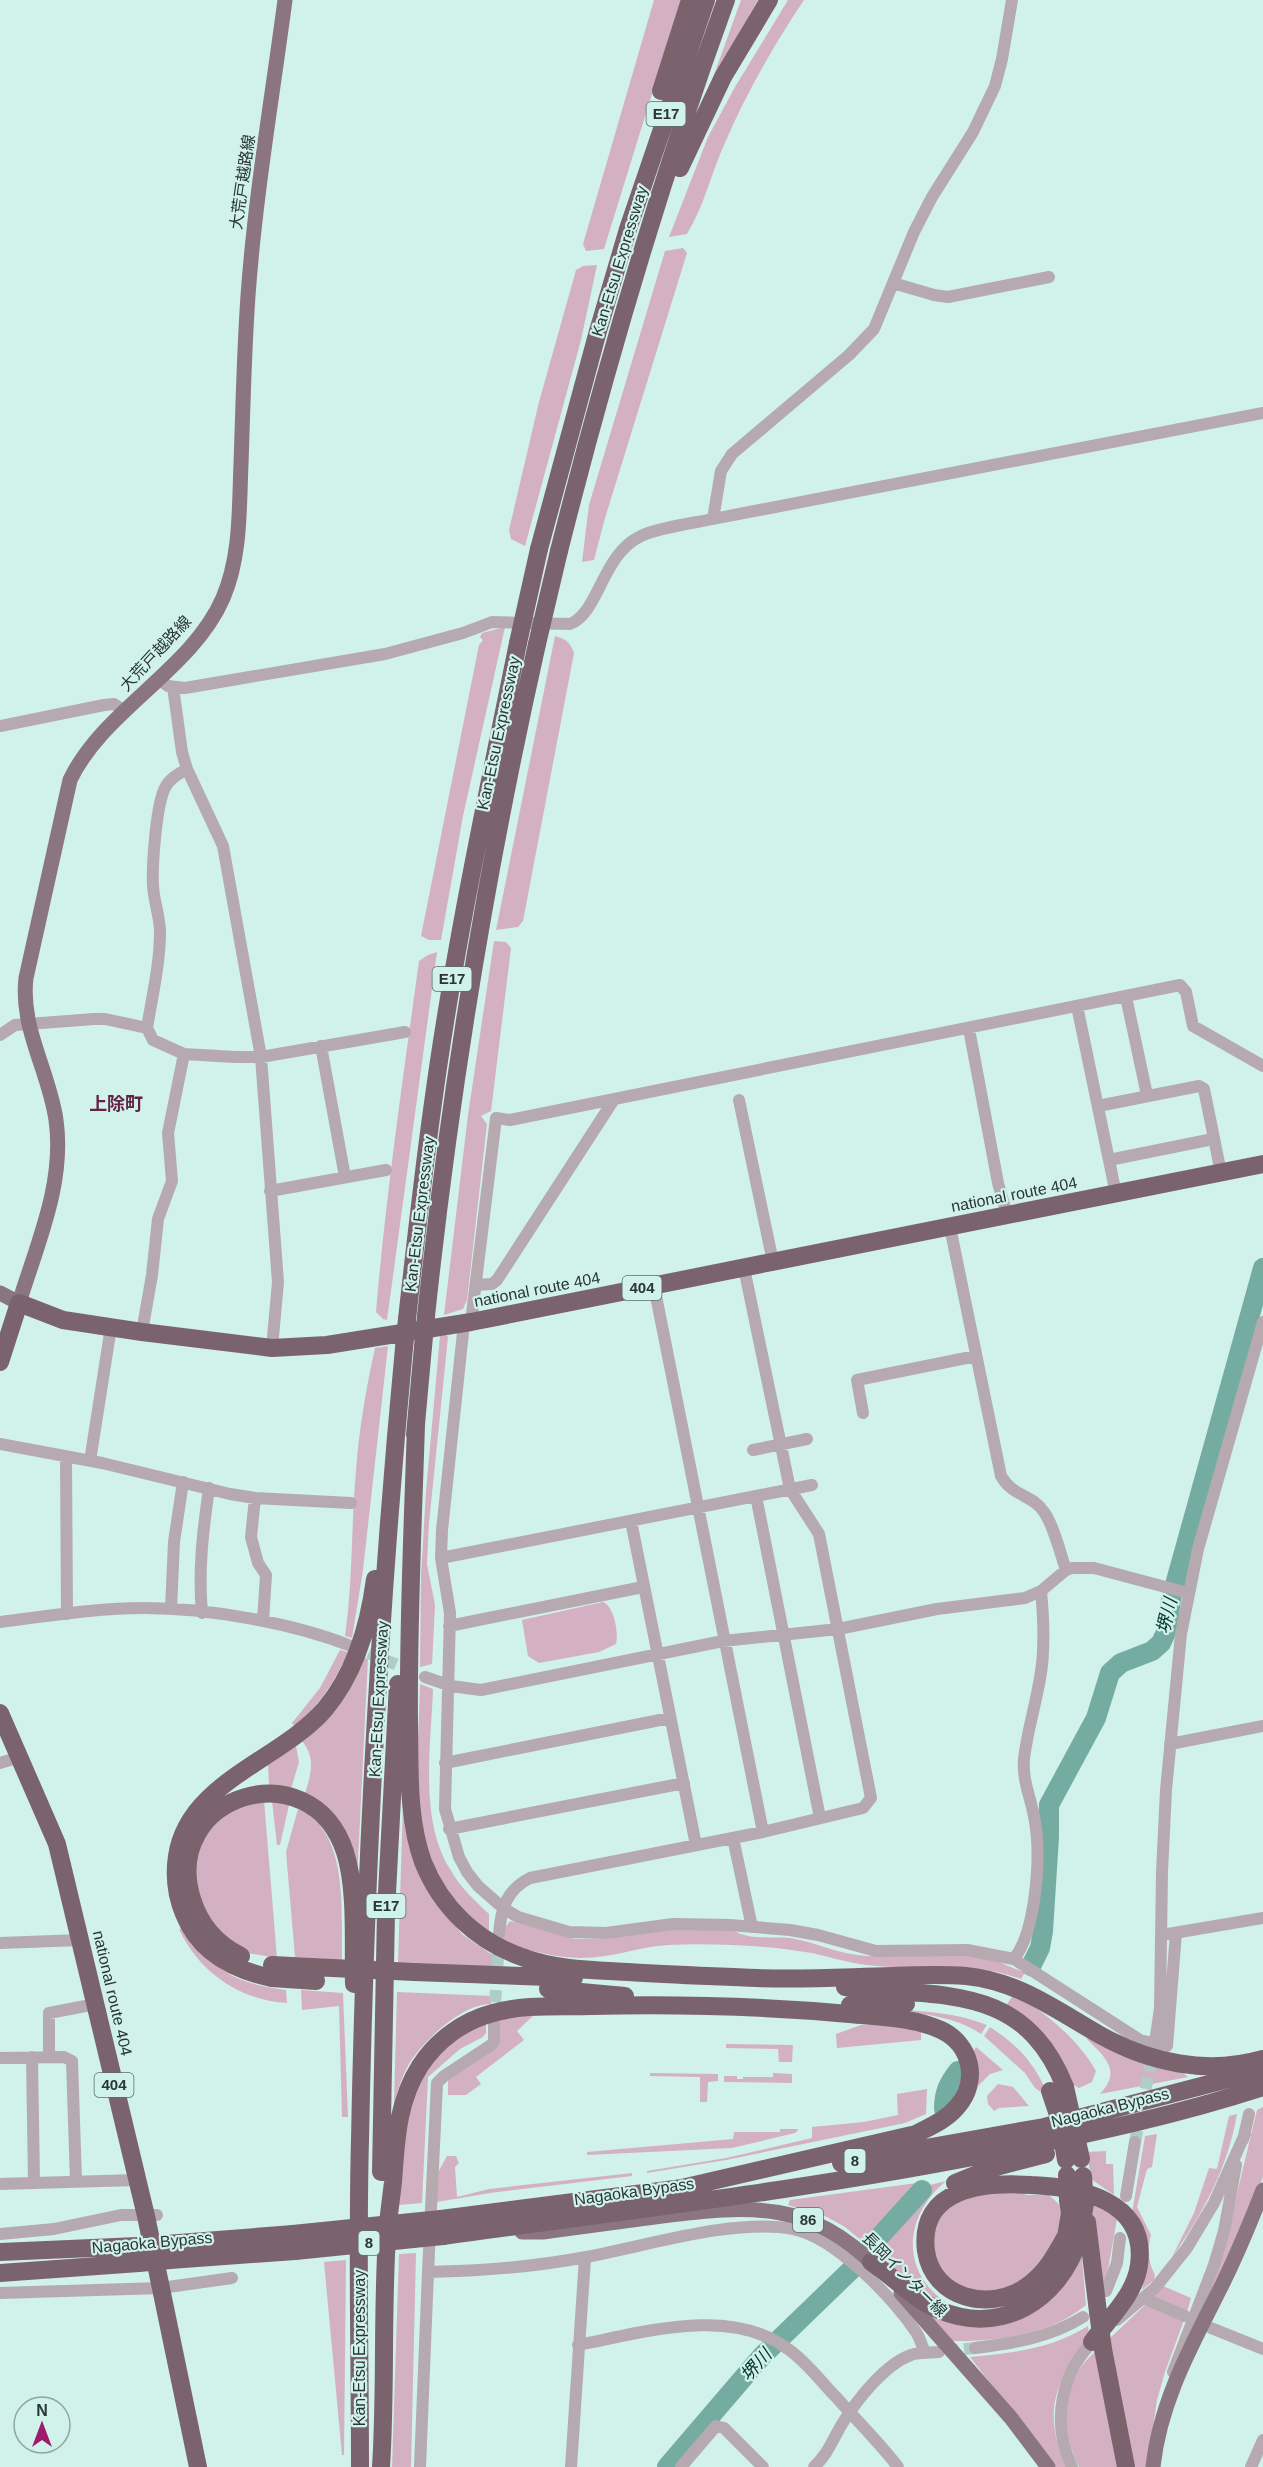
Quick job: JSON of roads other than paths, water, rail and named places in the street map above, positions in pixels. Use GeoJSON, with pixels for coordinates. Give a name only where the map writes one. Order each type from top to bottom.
{"type":"FeatureCollection","features":[{"type":"Feature","properties":{"kind":"highway"},"geometry":{"type":"LineString","coordinates":[[624,228],[690,0]]}},
{"type":"Feature","properties":{"kind":"highway","name":"Kan-Etsu Expressway"},"geometry":{"type":"LineString","coordinates":[[360,2467],[358,2258],[360,2139],[368,1897],[381,1647],[404,1347],[433,1101],[473,862],[539,549],[624,228],[706,0]]}},
{"type":"Feature","properties":{"kind":"highway","name":"Kan-Etsu Expressway"},"geometry":{"type":"LineString","coordinates":[[380,2467],[379,2265],[386,1912],[401,1635],[416,1424],[438,1202],[466,1010],[491,864],[559,551],[593,419],[726,0]]}},
{"type":"Feature","properties":{"kind":"highway"},"geometry":{"type":"LineString","coordinates":[[655,225],[700,121],[723,77],[769,0]]}},
{"type":"Feature","properties":{"kind":"highway","name":"national route 404"},"geometry":{"type":"LineString","coordinates":[[19,1303],[63,1320],[142,1332],[272,1348],[327,1345],[467,1323],[1263,1164]]}},
{"type":"Feature","properties":{"kind":"highway"},"geometry":{"type":"LineString","coordinates":[[0,1362],[19,1303]]}},
{"type":"Feature","properties":{"kind":"highway"},"geometry":{"type":"LineString","coordinates":[[404,1347],[397,1384],[374,1591],[354,1662],[336,1694],[311,1723],[286,1744],[226,1783],[205,1800],[189,1821],[178,1849],[176,1864],[177,1891],[184,1916],[205,1947],[225,1962],[249,1972],[272,1971],[414,1978],[570,1990],[687,2004]]}},
{"type":"Feature","properties":{"kind":"highway"},"geometry":{"type":"LineString","coordinates":[[416,1424],[409,1636],[410,1767],[415,1830],[418,1847],[431,1878],[448,1906],[473,1931],[520,1957],[575,1969],[784,1979],[934,1975],[979,1978],[1026,1992],[1112,2042],[1156,2060],[1212,2066],[1263,2059]]}},
{"type":"Feature","properties":{"kind":"highway","name":"national route 404"},"geometry":{"type":"LineString","coordinates":[[0,1713],[57,1844],[136,2180],[152,2216],[161,2288],[198,2467]]}},
{"type":"Feature","properties":{"kind":"highway"},"geometry":{"type":"LineString","coordinates":[[272,1971],[233,1952],[213,1936],[198,1916],[188,1880],[193,1845],[197,1834],[212,1815],[240,1797],[271,1792],[295,1797],[321,1814],[333,1828],[348,1863],[360,2139]]}},
{"type":"Feature","properties":{"kind":"highway"},"geometry":{"type":"LineString","coordinates":[[414,1978],[688,1976]]}},
{"type":"Feature","properties":{"kind":"highway"},"geometry":{"type":"LineString","coordinates":[[784,1979],[876,1990],[955,1996],[979,2001],[1013,2018],[1032,2033],[1055,2064],[1074,2168],[1079,2239],[1066,2268],[1041,2298],[1026,2308],[1008,2315],[980,2319],[965,2318],[950,2314],[923,2301],[872,2262]]}},
{"type":"Feature","properties":{"kind":"highway"},"geometry":{"type":"LineString","coordinates":[[785,2008],[895,2003],[943,2005],[970,2010],[1004,2026],[1024,2042],[1058,2089]]}},
{"type":"Feature","properties":{"kind":"highway"},"geometry":{"type":"LineString","coordinates":[[380,2467],[387,2236],[394,2152],[401,2107],[420,2066],[446,2036],[469,2022],[494,2012],[539,2007],[687,2004],[785,2008],[910,2021],[942,2031],[957,2040],[969,2060],[971,2079],[965,2097],[953,2112],[916,2134],[673,2190]]}},
{"type":"Feature","properties":{"kind":"highway","name":"Nagaoka Bypass"},"geometry":{"type":"LineString","coordinates":[[0,2273],[139,2254],[442,2228],[875,2158],[1044,2127],[1263,2070]]}},
{"type":"Feature","properties":{"kind":"highway","name":"Nagaoka Bypass"},"geometry":{"type":"LineString","coordinates":[[442,2228],[464,2233],[683,2205],[881,2174],[1052,2141],[1161,2115],[1263,2087]]}},
{"type":"Feature","properties":{"kind":"highway"},"geometry":{"type":"LineString","coordinates":[[1076,2202],[1070,2213],[1062,2252],[1045,2279],[1016,2300],[983,2307],[958,2302],[933,2284],[924,2268],[916,2245],[923,2212],[931,2201],[951,2185],[992,2168],[1130,2130],[1150,2123],[1161,2115]]}},
{"type":"Feature","properties":{"kind":"highway"},"geometry":{"type":"LineString","coordinates":[[1067,2234],[1048,2266],[1033,2282],[1014,2294],[991,2301],[968,2298],[952,2291],[932,2271],[927,2251],[926,2233],[939,2207],[954,2194],[974,2186],[1010,2183],[1042,2185],[1077,2190],[1107,2201],[1116,2206],[1130,2223],[1139,2244],[1139,2267],[1125,2300],[1098,2346]]}},
{"type":"Feature","properties":{"kind":"highway"},"geometry":{"type":"LineString","coordinates":[[1076,2202],[1090,2315],[1126,2467]]}},
{"type":"Feature","properties":{"kind":"highway","name":"Nagaoka Bypass"},"geometry":{"type":"LineString","coordinates":[[0,2252],[139,2254]]}},
{"type":"Feature","properties":{"kind":"main road","name":"大荒戸越路線"},"geometry":{"type":"LineString","coordinates":[[19,1303],[50,1206],[58,1151],[56,1118],[28,1023],[24,1000],[26,978],[70,780],[82,758],[190,645],[214,614],[227,588],[234,565],[239,507],[246,320],[253,229],[285,0]]}},
{"type":"Feature","properties":{"kind":"main road"},"geometry":{"type":"LineString","coordinates":[[0,1293],[19,1303]]}},
{"type":"Feature","properties":{"kind":"main road"},"geometry":{"type":"LineString","coordinates":[[1153,2467],[1161,2422],[1176,2378],[1223,2282],[1263,2190]]}},
{"type":"Feature","properties":{"kind":"main road","name":"長岡インター線"},"geometry":{"type":"LineString","coordinates":[[464,2233],[543,2232],[694,2212],[766,2210],[801,2217],[833,2232],[872,2262],[960,2358],[1048,2467]]}},
{"type":"Feature","properties":{"kind":"street"},"geometry":{"type":"LineString","coordinates":[[713,519],[720,471],[732,454],[863,342],[874,329],[914,232],[932,197],[973,132],[995,86],[1012,0]]}},
{"type":"Feature","properties":{"kind":"street"},"geometry":{"type":"LineString","coordinates":[[893,283],[934,296],[948,297],[1049,277]]}},
{"type":"Feature","properties":{"kind":"street"},"geometry":{"type":"LineString","coordinates":[[158,678],[173,687],[185,688],[386,654],[463,633],[492,622],[570,624],[587,610],[605,572],[626,546],[641,536],[713,519],[1263,413]]}},
{"type":"Feature","properties":{"kind":"street"},"geometry":{"type":"LineString","coordinates":[[173,687],[182,752],[187,769],[223,846],[261,1057],[278,1282],[272,1348]]}},
{"type":"Feature","properties":{"kind":"street"},"geometry":{"type":"LineString","coordinates":[[0,726],[104,705],[114,704],[125,711]]}},
{"type":"Feature","properties":{"kind":"street"},"geometry":{"type":"LineString","coordinates":[[187,769],[172,778],[164,787],[161,798],[154,854],[153,886],[160,929],[147,1028],[153,1040],[184,1054],[261,1057],[405,1032]]}},
{"type":"Feature","properties":{"kind":"street"},"geometry":{"type":"LineString","coordinates":[[1176,1933],[1167,2046],[1140,2040],[1014,1959],[967,1950],[876,1951],[818,1935],[752,1927],[673,1924],[587,1933],[555,1929],[518,1917],[503,1908],[478,1886],[467,1872],[449,1829],[445,1809],[450,1626],[448,1592],[441,1558],[444,1501],[467,1323],[476,1285],[496,1118],[510,1120],[613,1101],[1180,985],[1186,992],[1193,1026],[1263,1066]]}},
{"type":"Feature","properties":{"kind":"street"},"geometry":{"type":"LineString","coordinates":[[1126,997],[1147,1095]]}},
{"type":"Feature","properties":{"kind":"street"},"geometry":{"type":"LineString","coordinates":[[1077,1006],[1116,1194]]}},
{"type":"Feature","properties":{"kind":"street"},"geometry":{"type":"LineString","coordinates":[[0,1035],[15,1025],[28,1023],[105,1019],[147,1028]]}},
{"type":"Feature","properties":{"kind":"street"},"geometry":{"type":"LineString","coordinates":[[969,1029],[998,1183],[1007,1215]]}},
{"type":"Feature","properties":{"kind":"street"},"geometry":{"type":"LineString","coordinates":[[321,1046],[345,1177]]}},
{"type":"Feature","properties":{"kind":"street"},"geometry":{"type":"LineString","coordinates":[[142,1332],[152,1275],[158,1218],[172,1181],[168,1133],[184,1054]]}},
{"type":"Feature","properties":{"kind":"street"},"geometry":{"type":"LineString","coordinates":[[1098,1106],[1199,1086],[1204,1089],[1221,1173]]}},
{"type":"Feature","properties":{"kind":"street"},"geometry":{"type":"LineString","coordinates":[[740,1100],[773,1262]]}},
{"type":"Feature","properties":{"kind":"street"},"geometry":{"type":"LineString","coordinates":[[476,1285],[492,1284],[497,1280],[613,1101]]}},
{"type":"Feature","properties":{"kind":"street"},"geometry":{"type":"LineString","coordinates":[[1109,1160],[1213,1139]]}},
{"type":"Feature","properties":{"kind":"street"},"geometry":{"type":"LineString","coordinates":[[270,1191],[386,1170]]}},
{"type":"Feature","properties":{"kind":"street"},"geometry":{"type":"LineString","coordinates":[[950,1227],[1001,1476],[1014,1493],[1035,1503],[1044,1511],[1066,1570]]}},
{"type":"Feature","properties":{"kind":"street"},"geometry":{"type":"LineString","coordinates":[[499,1934],[503,1908],[511,1891],[518,1884],[530,1878],[763,1832],[863,1808],[872,1798],[819,1534],[790,1489],[744,1268]]}},
{"type":"Feature","properties":{"kind":"street"},"geometry":{"type":"LineString","coordinates":[[654,1286],[723,1641],[763,1832]]}},
{"type":"Feature","properties":{"kind":"street"},"geometry":{"type":"LineString","coordinates":[[1156,2036],[1160,2008],[1162,1872],[1170,1744],[1184,1592],[1263,1322]]}},
{"type":"Feature","properties":{"kind":"street"},"geometry":{"type":"LineString","coordinates":[[90,1461],[111,1327]]}},
{"type":"Feature","properties":{"kind":"street"},"geometry":{"type":"LineString","coordinates":[[863,1413],[857,1380],[976,1356]]}},
{"type":"Feature","properties":{"kind":"street"},"geometry":{"type":"LineString","coordinates":[[753,1450],[807,1440]]}},
{"type":"Feature","properties":{"kind":"street"},"geometry":{"type":"LineString","coordinates":[[0,1444],[90,1461],[255,1498],[351,1503]]}},
{"type":"Feature","properties":{"kind":"street"},"geometry":{"type":"LineString","coordinates":[[66,1457],[67,1614]]}},
{"type":"Feature","properties":{"kind":"street"},"geometry":{"type":"LineString","coordinates":[[171,1609],[174,1542],[183,1482]]}},
{"type":"Feature","properties":{"kind":"street"},"geometry":{"type":"LineString","coordinates":[[441,1558],[812,1485]]}},
{"type":"Feature","properties":{"kind":"street"},"geometry":{"type":"LineString","coordinates":[[202,1613],[199,1582],[201,1546],[209,1488]]}},
{"type":"Feature","properties":{"kind":"street"},"geometry":{"type":"LineString","coordinates":[[756,1496],[820,1818]]}},
{"type":"Feature","properties":{"kind":"street"},"geometry":{"type":"LineString","coordinates":[[255,1498],[251,1537],[258,1563],[266,1575],[263,1621]]}},
{"type":"Feature","properties":{"kind":"street"},"geometry":{"type":"LineString","coordinates":[[630,1521],[696,1845]]}},
{"type":"Feature","properties":{"kind":"street"},"geometry":{"type":"LineString","coordinates":[[425,1677],[447,1684],[481,1690],[723,1641],[838,1629],[937,1609],[1025,1598],[1041,1591],[1066,1570],[1082,1567],[1184,1592]]}},
{"type":"Feature","properties":{"kind":"street"},"geometry":{"type":"LineString","coordinates":[[450,1626],[644,1587]]}},
{"type":"Feature","properties":{"kind":"street"},"geometry":{"type":"LineString","coordinates":[[1014,1959],[1025,1942],[1033,1904],[1036,1858],[1035,1822],[1023,1777],[1024,1757],[1043,1652],[1041,1591]]}},
{"type":"Feature","properties":{"kind":"street"},"geometry":{"type":"LineString","coordinates":[[0,1622],[119,1609],[171,1609],[263,1621],[351,1646]]}},
{"type":"Feature","properties":{"kind":"street"},"geometry":{"type":"LineString","coordinates":[[446,1763],[670,1718]]}},
{"type":"Feature","properties":{"kind":"street"},"geometry":{"type":"LineString","coordinates":[[1170,1744],[1263,1726]]}},
{"type":"Feature","properties":{"kind":"street"},"geometry":{"type":"LineString","coordinates":[[0,1763],[20,1757]]}},
{"type":"Feature","properties":{"kind":"street"},"geometry":{"type":"LineString","coordinates":[[449,1829],[684,1783]]}},
{"type":"Feature","properties":{"kind":"street"},"geometry":{"type":"LineString","coordinates":[[733,1838],[752,1927]]}},
{"type":"Feature","properties":{"kind":"street"},"geometry":{"type":"LineString","coordinates":[[1161,1935],[1263,1918]]}},
{"type":"Feature","properties":{"kind":"street"},"geometry":{"type":"LineString","coordinates":[[0,1943],[81,1940]]}},
{"type":"Feature","properties":{"kind":"street"},"geometry":{"type":"LineString","coordinates":[[49,2056],[49,2013],[96,2004]]}},
{"type":"Feature","properties":{"kind":"street"},"geometry":{"type":"LineString","coordinates":[[420,2467],[437,2084],[444,2076],[491,2045],[494,2041],[494,2024]]}},
{"type":"Feature","properties":{"kind":"street"},"geometry":{"type":"LineString","coordinates":[[0,2058],[49,2056],[68,2057],[72,2061],[76,2181]]}},
{"type":"Feature","properties":{"kind":"street"},"geometry":{"type":"LineString","coordinates":[[32,2057],[34,2182]]}},
{"type":"Feature","properties":{"kind":"street"},"geometry":{"type":"LineString","coordinates":[[1161,2422],[1173,2373],[1205,2292],[1224,2231],[1237,2160],[1250,2114]]}},
{"type":"Feature","properties":{"kind":"street"},"geometry":{"type":"LineString","coordinates":[[1072,2467],[1062,2440],[1060,2414],[1061,2400],[1070,2375],[1155,2288],[1182,2255],[1214,2203],[1245,2134]]}},
{"type":"Feature","properties":{"kind":"street"},"geometry":{"type":"LineString","coordinates":[[1126,2196],[1135,2142]]}},
{"type":"Feature","properties":{"kind":"street"},"geometry":{"type":"LineString","coordinates":[[0,2184],[136,2180]]}},
{"type":"Feature","properties":{"kind":"street"},"geometry":{"type":"LineString","coordinates":[[0,2234],[54,2229],[121,2215],[152,2216]]}},
{"type":"Feature","properties":{"kind":"street"},"geometry":{"type":"LineString","coordinates":[[428,2272],[494,2269],[585,2258],[645,2244],[740,2228],[780,2227],[809,2233],[842,2254],[871,2281],[918,2333],[925,2353]]}},
{"type":"Feature","properties":{"kind":"street"},"geometry":{"type":"LineString","coordinates":[[1112,2288],[1120,2238]]}},
{"type":"Feature","properties":{"kind":"street"},"geometry":{"type":"LineString","coordinates":[[571,2467],[585,2258]]}},
{"type":"Feature","properties":{"kind":"street"},"geometry":{"type":"LineString","coordinates":[[0,2293],[70,2289],[161,2288],[232,2278]]}},
{"type":"Feature","properties":{"kind":"street"},"geometry":{"type":"LineString","coordinates":[[1150,2301],[1185,2316]]}},
{"type":"Feature","properties":{"kind":"street"},"geometry":{"type":"LineString","coordinates":[[975,2348],[1034,2339],[1090,2315]]}},
{"type":"Feature","properties":{"kind":"street"},"geometry":{"type":"LineString","coordinates":[[578,2345],[684,2325],[731,2327],[764,2336],[787,2348],[874,2437],[898,2467]]}},
{"type":"Feature","properties":{"kind":"street"},"geometry":{"type":"LineString","coordinates":[[1211,2328],[1263,2349]]}},
{"type":"Feature","properties":{"kind":"street"},"geometry":{"type":"LineString","coordinates":[[814,2467],[828,2452],[849,2412],[892,2365],[911,2354],[939,2352]]}},
{"type":"Feature","properties":{"kind":"street"},"geometry":{"type":"LineString","coordinates":[[681,2467],[716,2426],[724,2428],[763,2467]]}},
{"type":"Feature","properties":{"kind":"street"},"geometry":{"type":"LineString","coordinates":[[1251,2467],[1263,2440]]}},
{"type":"Feature","properties":{"kind":"waterway","name":"堺川"},"geometry":{"type":"LineString","coordinates":[[1031,1966],[1040,1948],[1043,1931],[1049,1805],[1096,1718],[1110,1673],[1121,1663],[1152,1651],[1161,1643],[1167,1630],[1171,1599],[1263,1268]]}},
{"type":"Feature","properties":{"kind":"waterway","name":"堺川"},"geometry":{"type":"LineString","coordinates":[[944,2109],[947,2089],[958,2071]]}},
{"type":"Feature","properties":{"kind":"waterway","name":"堺川"},"geometry":{"type":"LineString","coordinates":[[871,2246],[922,2190]]}},
{"type":"Feature","properties":{"kind":"waterway","name":"堺川"},"geometry":{"type":"LineString","coordinates":[[667,2467],[762,2356],[852,2269]]}},
{"type":"Feature","properties":{"kind":"tunnel"},"geometry":{"type":"LineString","coordinates":[[352,1646],[414,1672]]}},
{"type":"Feature","properties":{"kind":"tunnel"},"geometry":{"type":"LineString","coordinates":[[494,2020],[499,1941]]}},
{"type":"Feature","properties":{"kind":"tunnel"},"geometry":{"type":"LineString","coordinates":[[1135,2142],[1153,2052]]}},
{"type":"Feature","properties":{"kind":"tunnel"},"geometry":{"type":"LineString","coordinates":[[946,2351],[975,2348]]}},
{"type":"Feature","properties":{"kind":"district","name":"上除町"},"geometry":{"type":"Point","coordinates":[116,1104]}}]}
